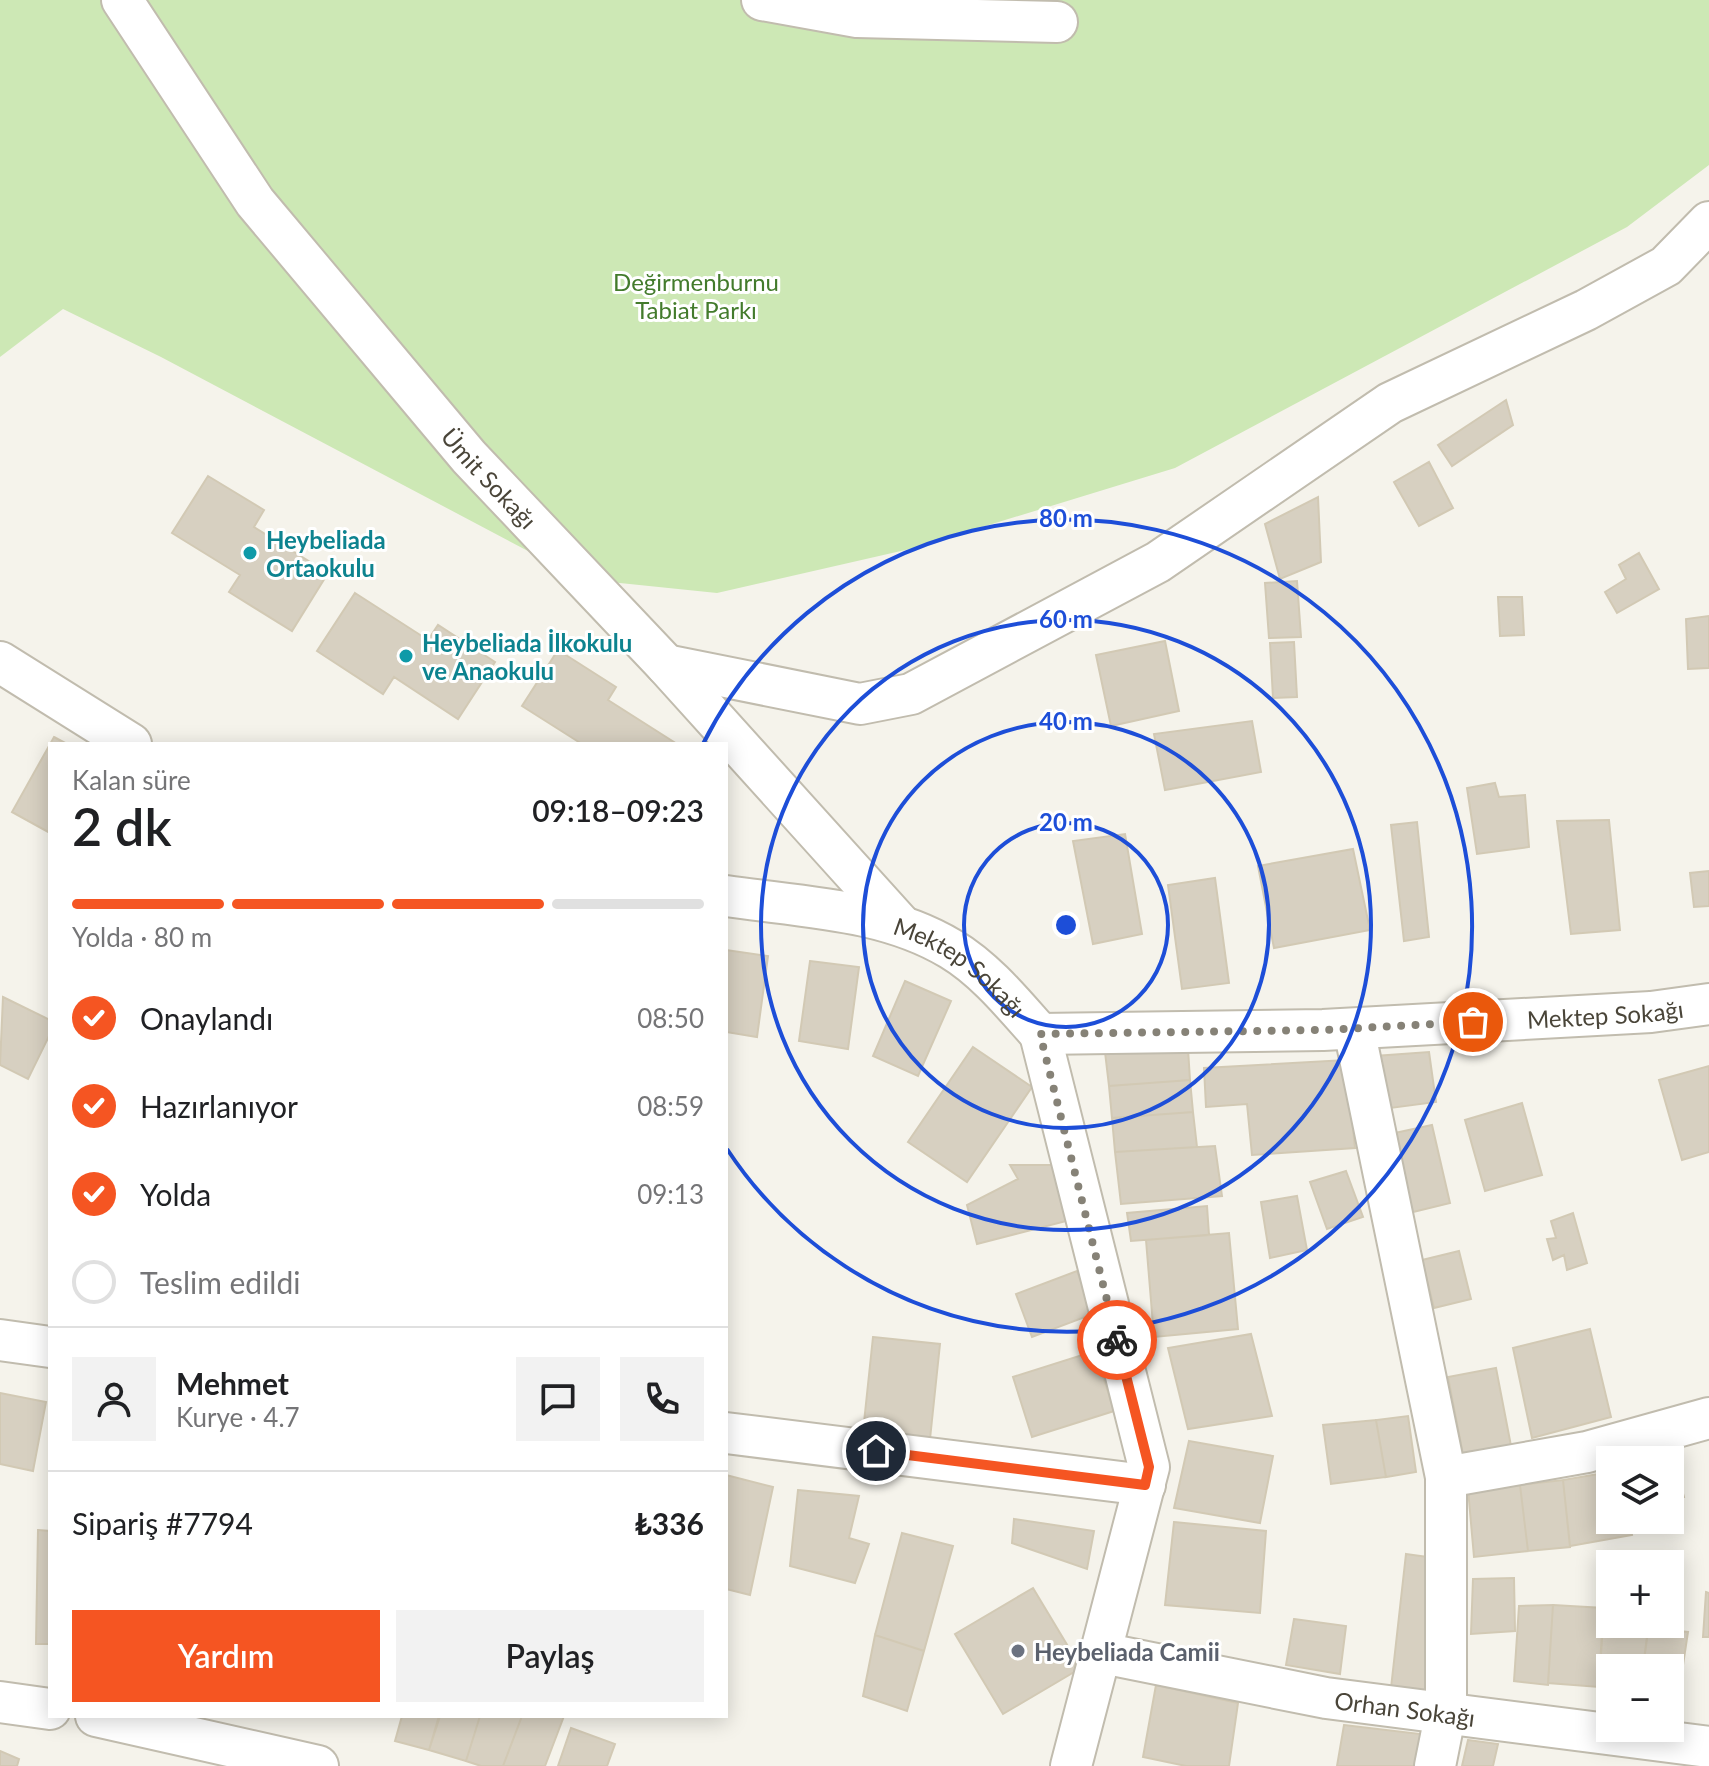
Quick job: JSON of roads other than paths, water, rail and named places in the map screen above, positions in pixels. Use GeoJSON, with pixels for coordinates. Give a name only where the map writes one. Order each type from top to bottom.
{"type":"FeatureCollection","features":[{"type":"Feature","properties":{"kind":"street","name":"Ümit Sokağı"},"geometry":{"type":"LineString","coordinates":[[122,0],[255,202],[469,457],[666,665],[899,923]]}},
{"type":"Feature","properties":{"kind":"street"},"geometry":{"type":"LineString","coordinates":[[762,0],[857,17],[886,9],[1057,22]]}},
{"type":"Feature","properties":{"kind":"street"},"geometry":{"type":"LineString","coordinates":[[666,665],[860,704],[911,694],[1158,562],[1390,403],[1586,310],[1666,266],[1709,222]]}},
{"type":"Feature","properties":{"kind":"street"},"geometry":{"type":"LineString","coordinates":[[1,667],[128,742]]}},
{"type":"Feature","properties":{"kind":"street","name":"Mektep Sokağı"},"geometry":{"type":"LineString","coordinates":[[728,896],[899,923],[953,950],[1003,993],[1040,1034],[1354,1029],[1651,1012],[1709,1004]]}},
{"type":"Feature","properties":{"kind":"street"},"geometry":{"type":"LineString","coordinates":[[1354,1029],[1446,1477],[1446,1711],[1435,1766]]}},
{"type":"Feature","properties":{"kind":"street"},"geometry":{"type":"LineString","coordinates":[[1040,1034],[1149,1467],[1071,1766]]}},
{"type":"Feature","properties":{"kind":"street"},"geometry":{"type":"LineString","coordinates":[[0,1340],[48,1347]]}},
{"type":"Feature","properties":{"kind":"street"},"geometry":{"type":"LineString","coordinates":[[1446,1477],[1587,1452],[1709,1418]]}},
{"type":"Feature","properties":{"kind":"street"},"geometry":{"type":"LineString","coordinates":[[728,1433],[1145,1485]]}},
{"type":"Feature","properties":{"kind":"street","name":"Orhan Sokağı"},"geometry":{"type":"LineString","coordinates":[[1102,1653],[1326,1698],[1709,1747]]}},
{"type":"Feature","properties":{"kind":"street"},"geometry":{"type":"LineString","coordinates":[[0,1702],[48,1709]]}},
{"type":"Feature","properties":{"kind":"street"},"geometry":{"type":"LineString","coordinates":[[112,1718],[195,1728],[318,1766]]}},
{"type":"Feature","properties":{"kind":"place","name":"Heybeliada Ortaokulu"},"geometry":{"type":"Point","coordinates":[250,553]}},
{"type":"Feature","properties":{"kind":"place","name":"Heybeliada İlkokulu ve Anaokulu"},"geometry":{"type":"Point","coordinates":[406,656]}},
{"type":"Feature","properties":{"kind":"place","name":"Heybeliada Camii"},"geometry":{"type":"Point","coordinates":[1018,1651]}},
{"type":"Feature","properties":{"kind":"park label","name":"Değirmenburnu Tabiat Parkı"},"geometry":{"type":"Point","coordinates":[696,295]}}]}
